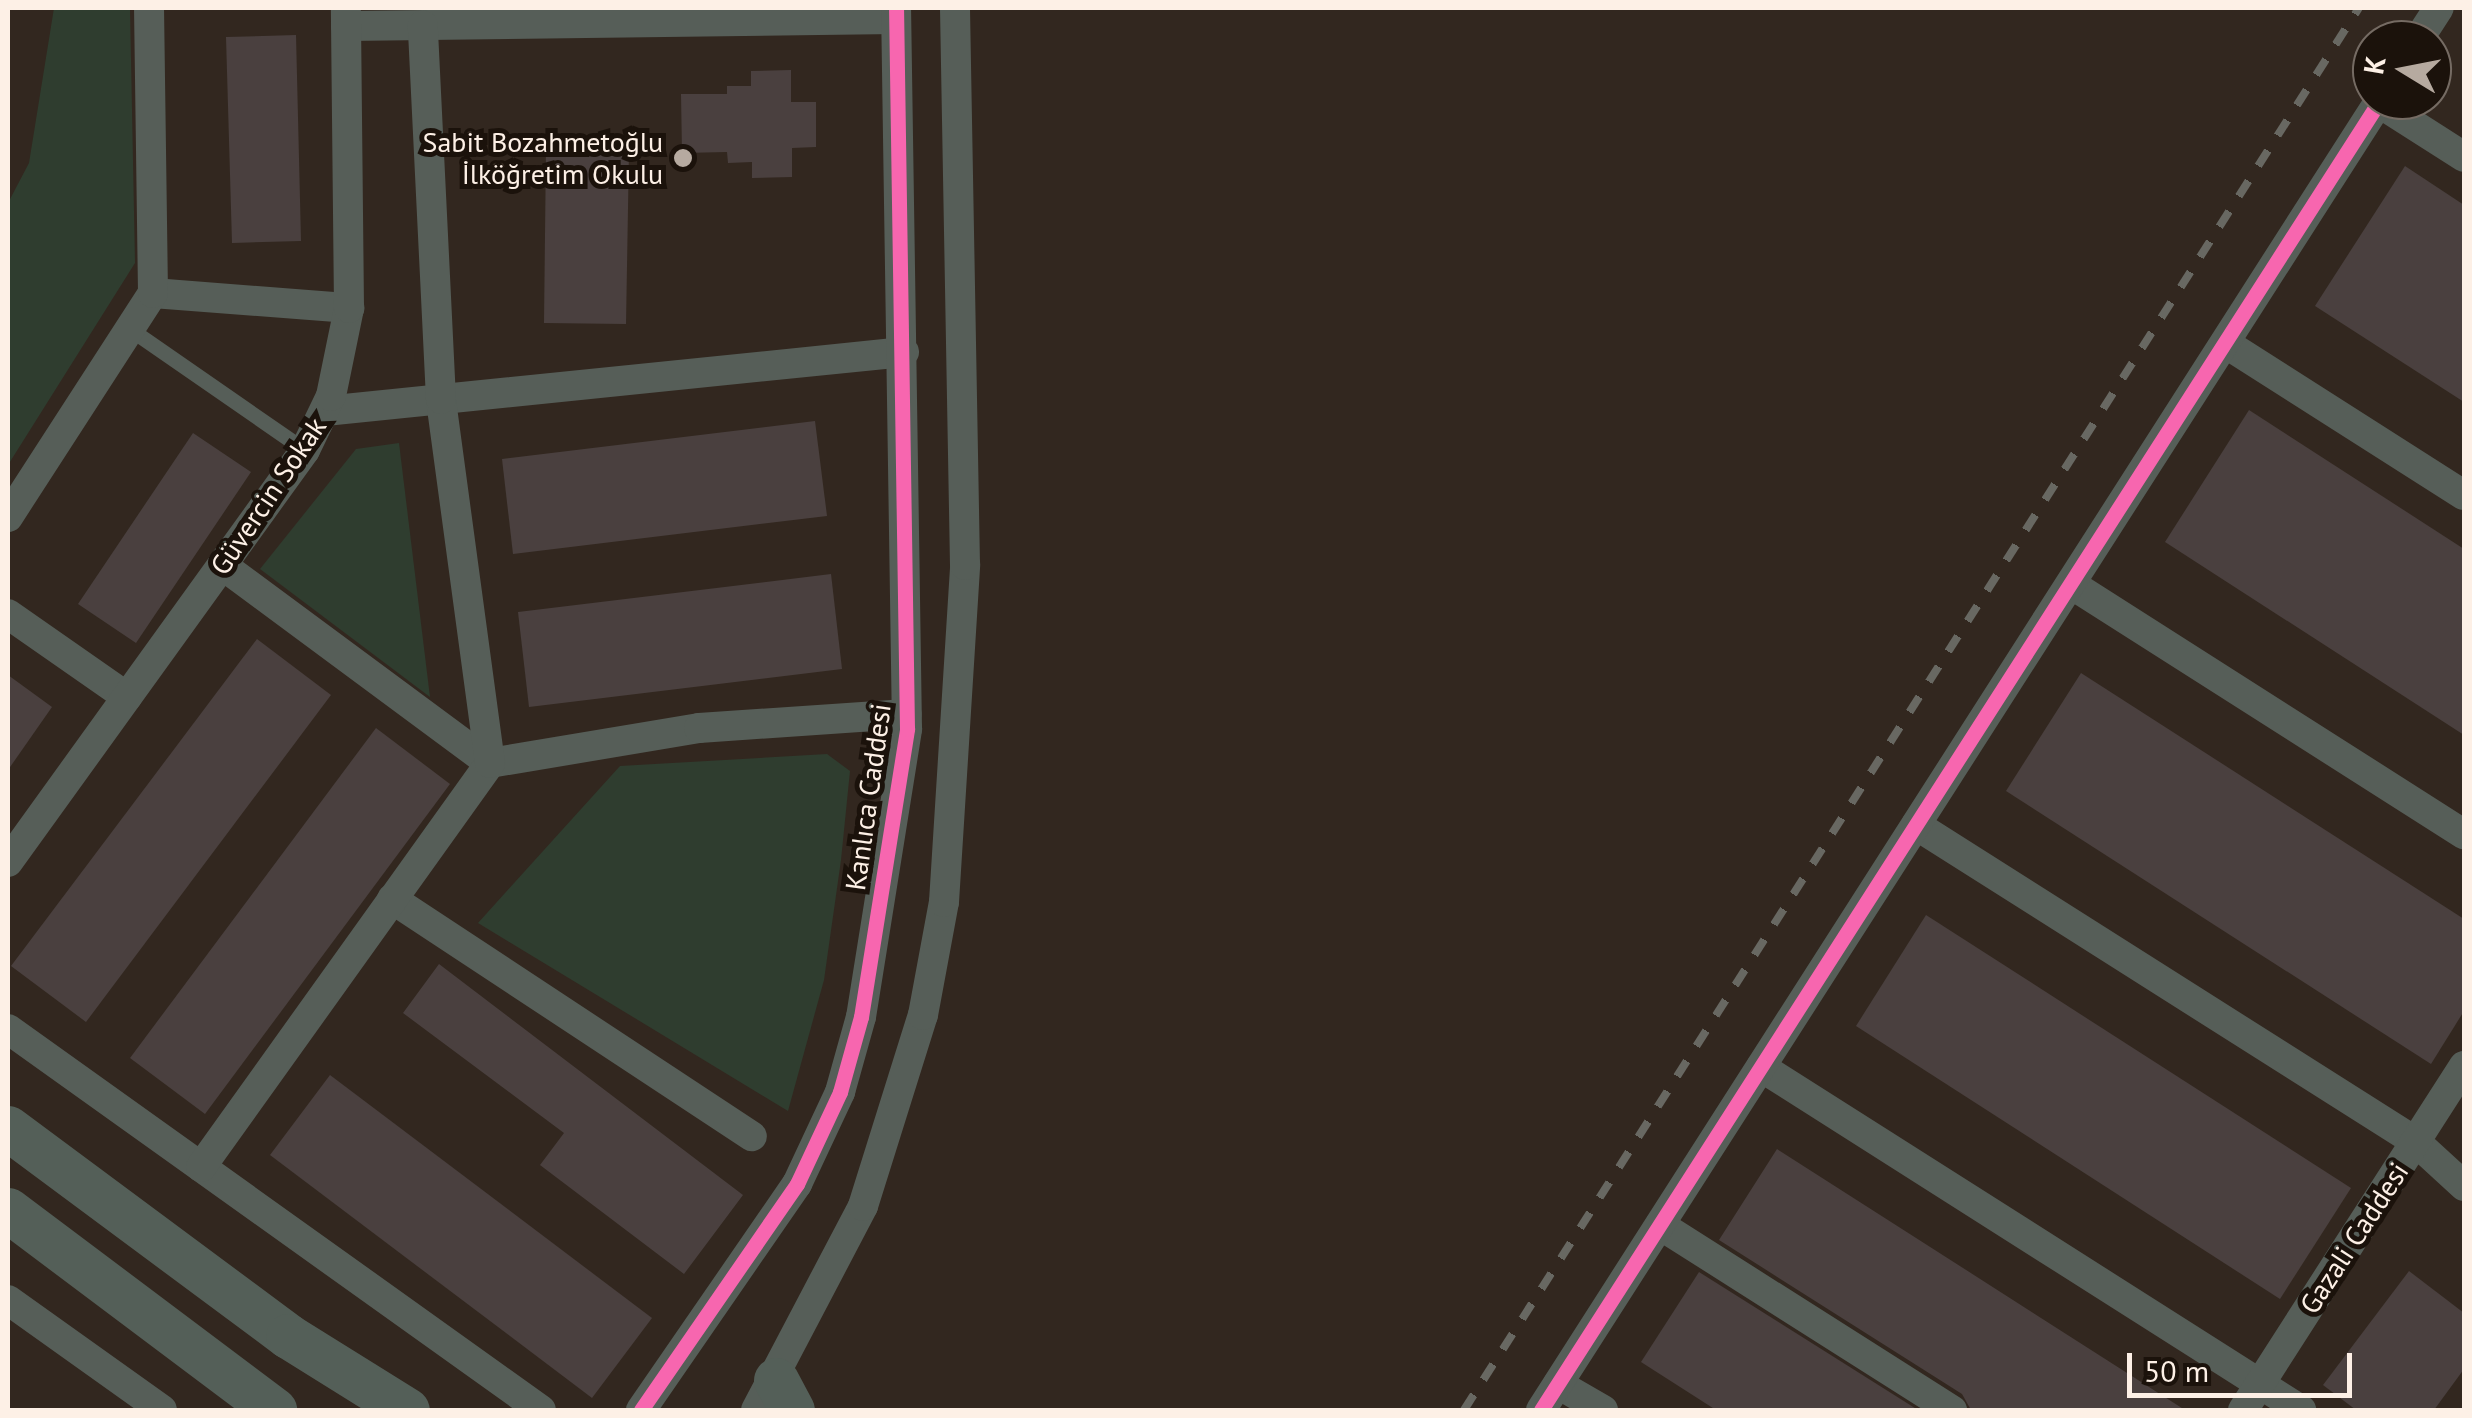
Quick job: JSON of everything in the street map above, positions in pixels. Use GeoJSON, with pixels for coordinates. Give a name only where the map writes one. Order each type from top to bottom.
{"type":"FeatureCollection","features":[{"type":"Feature","properties":{"kind":"street"},"geometry":{"type":"LineString","coordinates":[[8,517],[153,293],[148,8]]}},
{"type":"Feature","properties":{"kind":"street"},"geometry":{"type":"LineString","coordinates":[[775,1400],[863,1206],[923,1015],[944,902],[965,565],[956,8]]}},
{"type":"Feature","properties":{"kind":"street"},"geometry":{"type":"LineString","coordinates":[[346,17],[424,25],[896,13]]}},
{"type":"Feature","properties":{"kind":"street","name":"Kanlıca Caddesi"},"geometry":{"type":"LineString","coordinates":[[641,1410],[772,1226],[840,1092],[861,1017],[908,714],[896,13]]}},
{"type":"Feature","properties":{"kind":"street","name":"Güvercin Sokak"},"geometry":{"type":"LineString","coordinates":[[8,862],[305,450],[325,411],[349,308],[346,17]]}},
{"type":"Feature","properties":{"kind":"street"},"geometry":{"type":"LineString","coordinates":[[201,1167],[490,763],[441,399],[424,25]]}},
{"type":"Feature","properties":{"kind":"street"},"geometry":{"type":"LineString","coordinates":[[1540,1410],[2367,120]]}},
{"type":"Feature","properties":{"kind":"street"},"geometry":{"type":"LineString","coordinates":[[2408,120],[2464,156]]}},
{"type":"Feature","properties":{"kind":"street"},"geometry":{"type":"LineString","coordinates":[[153,293],[349,308]]}},
{"type":"Feature","properties":{"kind":"street"},"geometry":{"type":"LineString","coordinates":[[2225,343],[2464,495]]}},
{"type":"Feature","properties":{"kind":"street"},"geometry":{"type":"LineString","coordinates":[[325,411],[904,352]]}},
{"type":"Feature","properties":{"kind":"street"},"geometry":{"type":"LineString","coordinates":[[222,565],[490,763],[699,728],[908,714]]}},
{"type":"Feature","properties":{"kind":"street"},"geometry":{"type":"LineString","coordinates":[[2071,584],[2464,834]]}},
{"type":"Feature","properties":{"kind":"street"},"geometry":{"type":"LineString","coordinates":[[8,614],[127,697]]}},
{"type":"Feature","properties":{"kind":"street"},"geometry":{"type":"LineString","coordinates":[[1916,825],[2416,1142],[2464,1186]]}},
{"type":"Feature","properties":{"kind":"street"},"geometry":{"type":"LineString","coordinates":[[392,899],[752,1136]]}},
{"type":"Feature","properties":{"kind":"street"},"geometry":{"type":"LineString","coordinates":[[8,1028],[541,1410]]}},
{"type":"Feature","properties":{"kind":"street","name":"Gazali Caddesi"},"geometry":{"type":"LineString","coordinates":[[2243,1410],[2464,1066]]}},
{"type":"Feature","properties":{"kind":"street"},"geometry":{"type":"LineString","coordinates":[[1761,1067],[2301,1410]]}},
{"type":"Feature","properties":{"kind":"street"},"geometry":{"type":"LineString","coordinates":[[8,1128],[288,1336],[406,1410]]}},
{"type":"Feature","properties":{"kind":"street"},"geometry":{"type":"LineString","coordinates":[[8,1210],[274,1410]]}},
{"type":"Feature","properties":{"kind":"street"},"geometry":{"type":"LineString","coordinates":[[1660,1225],[1952,1410]]}},
{"type":"Feature","properties":{"kind":"street"},"geometry":{"type":"LineString","coordinates":[[8,1300],[162,1410]]}},
{"type":"Feature","properties":{"kind":"street"},"geometry":{"type":"LineString","coordinates":[[1558,1384],[1603,1410]]}},
{"type":"Feature","properties":{"kind":"lane"},"geometry":{"type":"LineString","coordinates":[[130,329],[305,450]]}},
{"type":"Feature","properties":{"kind":"green space"},"geometry":{"type":"Polygon","coordinates":[[[54,8],[130,8],[135,263],[8,465],[8,203],[29,163],[54,8]]]}},
{"type":"Feature","properties":{"kind":"green space"},"geometry":{"type":"Polygon","coordinates":[[[399,443],[430,697],[260,569],[356,449],[399,443]]]}},
{"type":"Feature","properties":{"kind":"green space"},"geometry":{"type":"Polygon","coordinates":[[[827,754],[850,771],[841,860],[824,980],[788,1111],[478,923],[620,766],[827,754]]]}},
{"type":"Feature","properties":{"kind":"building"},"geometry":{"type":"Polygon","coordinates":[[[296,35],[301,241],[232,243],[226,37],[296,35]]]}},
{"type":"Feature","properties":{"kind":"building"},"geometry":{"type":"Polygon","coordinates":[[[791,70],[791,102],[816,102],[816,147],[792,148],[792,177],[752,178],[752,162],[728,163],[727,152],[682,153],[681,94],[727,94],[727,86],[751,86],[751,71],[791,70]]]}},
{"type":"Feature","properties":{"kind":"building"},"geometry":{"type":"Polygon","coordinates":[[[546,149],[629,150],[626,324],[544,323],[546,149]]]}},
{"type":"Feature","properties":{"kind":"building"},"geometry":{"type":"Polygon","coordinates":[[[2405,166],[2464,205],[2464,402],[2315,306],[2405,166]]]}},
{"type":"Feature","properties":{"kind":"building"},"geometry":{"type":"Polygon","coordinates":[[[2249,410],[2464,549],[2464,735],[2165,542],[2249,410]]]}},
{"type":"Feature","properties":{"kind":"building"},"geometry":{"type":"Polygon","coordinates":[[[815,421],[827,516],[513,554],[502,459],[815,421]]]}},
{"type":"Feature","properties":{"kind":"building"},"geometry":{"type":"Polygon","coordinates":[[[193,433],[251,472],[136,643],[78,604],[193,433]]]}},
{"type":"Feature","properties":{"kind":"building"},"geometry":{"type":"Polygon","coordinates":[[[831,574],[842,669],[529,707],[518,612],[831,574]]]}},
{"type":"Feature","properties":{"kind":"building"},"geometry":{"type":"Polygon","coordinates":[[[257,639],[331,695],[86,1022],[11,966],[257,639]]]}},
{"type":"Feature","properties":{"kind":"building"},"geometry":{"type":"Polygon","coordinates":[[[2081,673],[2464,919],[2464,1011],[2431,1064],[2006,791],[2081,673]]]}},
{"type":"Feature","properties":{"kind":"building"},"geometry":{"type":"Polygon","coordinates":[[[8,675],[52,707],[8,770],[8,675]]]}},
{"type":"Feature","properties":{"kind":"building"},"geometry":{"type":"Polygon","coordinates":[[[376,728],[450,784],[205,1114],[130,1058],[376,728]]]}},
{"type":"Feature","properties":{"kind":"building"},"geometry":{"type":"Polygon","coordinates":[[[1926,915],[2351,1188],[2280,1299],[1856,1026],[1926,915]]]}},
{"type":"Feature","properties":{"kind":"building"},"geometry":{"type":"Polygon","coordinates":[[[439,964],[743,1195],[684,1274],[540,1165],[564,1133],[403,1013],[439,964]]]}},
{"type":"Feature","properties":{"kind":"building"},"geometry":{"type":"Polygon","coordinates":[[[330,1075],[652,1318],[592,1398],[270,1155],[330,1075]]]}},
{"type":"Feature","properties":{"kind":"building"},"geometry":{"type":"Polygon","coordinates":[[[1777,1149],[2185,1410],[1971,1410],[1962,1394],[1719,1240],[1777,1149]]]}},
{"type":"Feature","properties":{"kind":"building"},"geometry":{"type":"Polygon","coordinates":[[[2409,1271],[2464,1313],[2464,1369],[2434,1410],[2356,1410],[2323,1385],[2409,1271]]]}},
{"type":"Feature","properties":{"kind":"building"},"geometry":{"type":"Polygon","coordinates":[[[1699,1272],[1918,1410],[1716,1410],[1641,1362],[1699,1272]]]}},
{"type":"Feature","properties":{"kind":"railway"},"geometry":{"type":"LineString","coordinates":[[1464,1410],[2359,8]]}},
{"type":"Feature","properties":{"kind":"cycle path"},"geometry":{"type":"LineString","coordinates":[[641,1410],[797,1184],[840,1092],[861,1017],[907,729],[896,8]]}},
{"type":"Feature","properties":{"kind":"cycle path"},"geometry":{"type":"LineString","coordinates":[[1541,1410],[2367,120]]}},
{"type":"Feature","properties":{"kind":"place","name":"Sabit Bozahmetoğlu İlköğretim Okulu"},"geometry":{"type":"Point","coordinates":[683,158]}}]}
